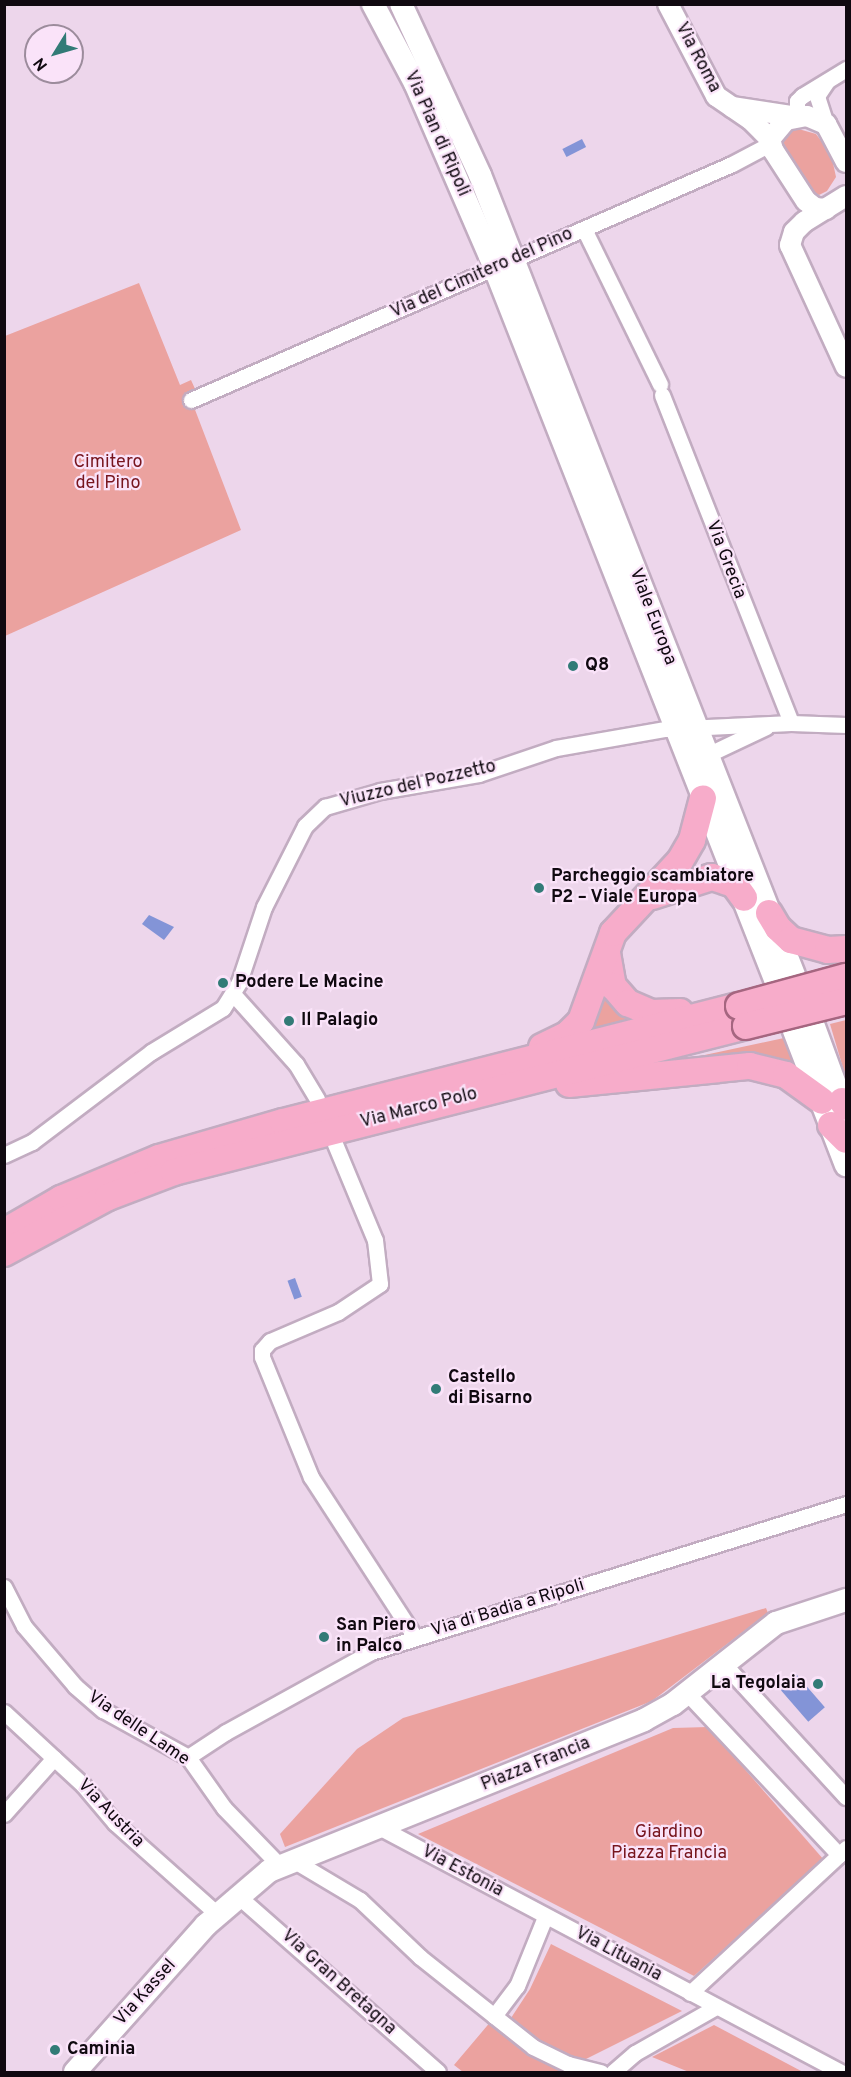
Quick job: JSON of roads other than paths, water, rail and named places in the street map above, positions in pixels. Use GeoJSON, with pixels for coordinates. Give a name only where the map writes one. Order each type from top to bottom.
{"type":"FeatureCollection","features":[{"type":"Feature","properties":{"kind":"highway"},"geometry":{"type":"LineString","coordinates":[[484,1083],[573,1030],[588,1006],[607,944],[619,924],[649,898],[690,847],[703,798]]}},
{"type":"Feature","properties":{"kind":"highway"},"geometry":{"type":"LineString","coordinates":[[649,898],[712,878],[734,884],[744,898]]}},
{"type":"Feature","properties":{"kind":"highway"},"geometry":{"type":"LineString","coordinates":[[769,913],[778,928],[791,940],[828,950],[846,949]]}},
{"type":"Feature","properties":{"kind":"highway"},"geometry":{"type":"LineString","coordinates":[[607,944],[608,968],[613,986],[636,1008],[663,1014],[742,1016]]}},
{"type":"Feature","properties":{"kind":"highway","name":"Via Marco Polo"},"geometry":{"type":"LineString","coordinates":[[4,1253],[108,1197],[174,1172],[484,1083],[742,1016],[846,977]]}},
{"type":"Feature","properties":{"kind":"highway","name":"Via Marco Polo"},"geometry":{"type":"LineString","coordinates":[[742,1016],[846,1001]]}},
{"type":"Feature","properties":{"kind":"highway"},"geometry":{"type":"LineString","coordinates":[[484,1083],[750,1066],[786,1075],[839,1115]]}},
{"type":"Feature","properties":{"kind":"highway","name":"Via Marco Polo"},"geometry":{"type":"LineString","coordinates":[[4,1232],[61,1199],[159,1158],[484,1083]]}},
{"type":"Feature","properties":{"kind":"main road","name":"Via Pian di Ripoli"},"geometry":{"type":"LineString","coordinates":[[373,4],[415,83],[503,263]]}},
{"type":"Feature","properties":{"kind":"main road","name":"Via Pian di Ripoli"},"geometry":{"type":"LineString","coordinates":[[401,4],[470,152],[503,263]]}},
{"type":"Feature","properties":{"kind":"main road","name":"Viale Europa"},"geometry":{"type":"LineString","coordinates":[[503,263],[686,728],[703,798],[744,898],[784,977],[769,913],[709,760],[686,728]]}},
{"type":"Feature","properties":{"kind":"main road"},"geometry":{"type":"LineString","coordinates":[[803,1026],[839,1115],[846,1166]]}},
{"type":"Feature","properties":{"kind":"main road","name":"Piazza Francia"},"geometry":{"type":"LineString","coordinates":[[286,1862],[644,1720],[687,1693],[776,1623],[846,1600]]}},
{"type":"Feature","properties":{"kind":"main road","name":"Via Kassel"},"geometry":{"type":"LineString","coordinates":[[75,2073],[217,1914],[237,1896],[286,1862]]}},
{"type":"Feature","properties":{"kind":"street","name":"Via Roma"},"geometry":{"type":"LineString","coordinates":[[668,4],[712,89],[730,107],[758,125],[806,201],[815,208],[840,201]]}},
{"type":"Feature","properties":{"kind":"street"},"geometry":{"type":"LineString","coordinates":[[770,141],[795,116],[797,101],[802,96],[830,76],[846,69]]}},
{"type":"Feature","properties":{"kind":"street"},"geometry":{"type":"LineString","coordinates":[[830,76],[817,96],[825,124],[846,162]]}},
{"type":"Feature","properties":{"kind":"street","name":"Via Roma"},"geometry":{"type":"LineString","coordinates":[[730,107],[795,116],[825,124]]}},
{"type":"Feature","properties":{"kind":"street","name":"Via del Cimitero del Pino"},"geometry":{"type":"LineString","coordinates":[[191,400],[584,229],[770,141]]}},
{"type":"Feature","properties":{"kind":"street"},"geometry":{"type":"LineString","coordinates":[[840,201],[798,228],[792,236],[790,250],[846,367]]}},
{"type":"Feature","properties":{"kind":"street","name":"Via Grecia"},"geometry":{"type":"LineString","coordinates":[[584,229],[661,390],[791,723]]}},
{"type":"Feature","properties":{"kind":"street","name":"Viuzzo del Pozzetto"},"geometry":{"type":"LineString","coordinates":[[4,1155],[32,1142],[151,1052],[223,1008],[234,995],[264,907],[305,826],[325,807],[380,791],[479,774],[556,748],[686,728],[791,723],[846,725]]}},
{"type":"Feature","properties":{"kind":"street"},"geometry":{"type":"LineString","coordinates":[[709,760],[772,724]]}},
{"type":"Feature","properties":{"kind":"street"},"geometry":{"type":"LineString","coordinates":[[234,995],[296,1064],[317,1099]]}},
{"type":"Feature","properties":{"kind":"street"},"geometry":{"type":"LineString","coordinates":[[335,1143],[375,1240],[380,1284],[338,1312],[270,1341],[262,1350],[262,1357],[311,1476],[415,1637]]}},
{"type":"Feature","properties":{"kind":"street","name":"Via di Badia a Ripoli"},"geometry":{"type":"LineString","coordinates":[[188,1757],[226,1731],[371,1652],[846,1504]]}},
{"type":"Feature","properties":{"kind":"street","name":"Via delle Lame"},"geometry":{"type":"LineString","coordinates":[[4,1587],[24,1626],[75,1686],[103,1710],[188,1757],[224,1808],[286,1862],[360,1900],[420,1957],[546,2055],[601,2073]]}},
{"type":"Feature","properties":{"kind":"street"},"geometry":{"type":"LineString","coordinates":[[723,1663],[846,1797]]}},
{"type":"Feature","properties":{"kind":"street"},"geometry":{"type":"LineString","coordinates":[[687,1693],[843,1851],[690,1993]]}},
{"type":"Feature","properties":{"kind":"street","name":"Via Austria"},"geometry":{"type":"LineString","coordinates":[[4,1712],[94,1795],[115,1824],[217,1914]]}},
{"type":"Feature","properties":{"kind":"street"},"geometry":{"type":"LineString","coordinates":[[4,1814],[54,1758]]}},
{"type":"Feature","properties":{"kind":"street","name":"Via Estonia"},"geometry":{"type":"LineString","coordinates":[[379,1827],[545,1917]]}},
{"type":"Feature","properties":{"kind":"street","name":"Via Gran Bretagna"},"geometry":{"type":"LineString","coordinates":[[237,1896],[432,2070]]}},
{"type":"Feature","properties":{"kind":"street"},"geometry":{"type":"LineString","coordinates":[[494,2016],[523,1973],[545,1917]]}},
{"type":"Feature","properties":{"kind":"street","name":"Via Lituania"},"geometry":{"type":"LineString","coordinates":[[545,1917],[841,2073]]}},
{"type":"Feature","properties":{"kind":"street"},"geometry":{"type":"LineString","coordinates":[[613,2073],[635,2053],[716,2007]]}},
{"type":"Feature","properties":{"kind":"water"},"geometry":{"type":"Polygon","coordinates":[[[582,139],[586,147],[566,157],[562,149],[582,139]]]}},
{"type":"Feature","properties":{"kind":"water"},"geometry":{"type":"Polygon","coordinates":[[[149,915],[174,927],[164,940],[142,924],[149,915]]]}},
{"type":"Feature","properties":{"kind":"water"},"geometry":{"type":"Polygon","coordinates":[[[295,1278],[302,1297],[294,1300],[287,1281],[295,1278]]]}},
{"type":"Feature","properties":{"kind":"water"},"geometry":{"type":"Polygon","coordinates":[[[796,1674],[825,1707],[808,1722],[779,1688],[796,1674]]]}},
{"type":"Feature","properties":{"kind":"place","name":"Q8"},"geometry":{"type":"Point","coordinates":[573,666]}},
{"type":"Feature","properties":{"kind":"place","name":"Parcheggio scambiatore P2 – Viale Europa"},"geometry":{"type":"Point","coordinates":[539,888]}},
{"type":"Feature","properties":{"kind":"place","name":"Podere Le Macine"},"geometry":{"type":"Point","coordinates":[223,983]}},
{"type":"Feature","properties":{"kind":"place","name":"Il Palagio"},"geometry":{"type":"Point","coordinates":[289,1021]}},
{"type":"Feature","properties":{"kind":"place","name":"Castello di Bisarno"},"geometry":{"type":"Point","coordinates":[436,1389]}},
{"type":"Feature","properties":{"kind":"place","name":"San Piero in Palco"},"geometry":{"type":"Point","coordinates":[324,1637]}},
{"type":"Feature","properties":{"kind":"place","name":"La Tegolaia"},"geometry":{"type":"Point","coordinates":[818,1684]}},
{"type":"Feature","properties":{"kind":"place","name":"Caminia"},"geometry":{"type":"Point","coordinates":[55,2050]}},
{"type":"Feature","properties":{"kind":"park label","name":"Cimitero del Pino"},"geometry":{"type":"Point","coordinates":[108,474]}},
{"type":"Feature","properties":{"kind":"park label","name":"Giardino Piazza Francia"},"geometry":{"type":"Point","coordinates":[669,1844]}}]}
